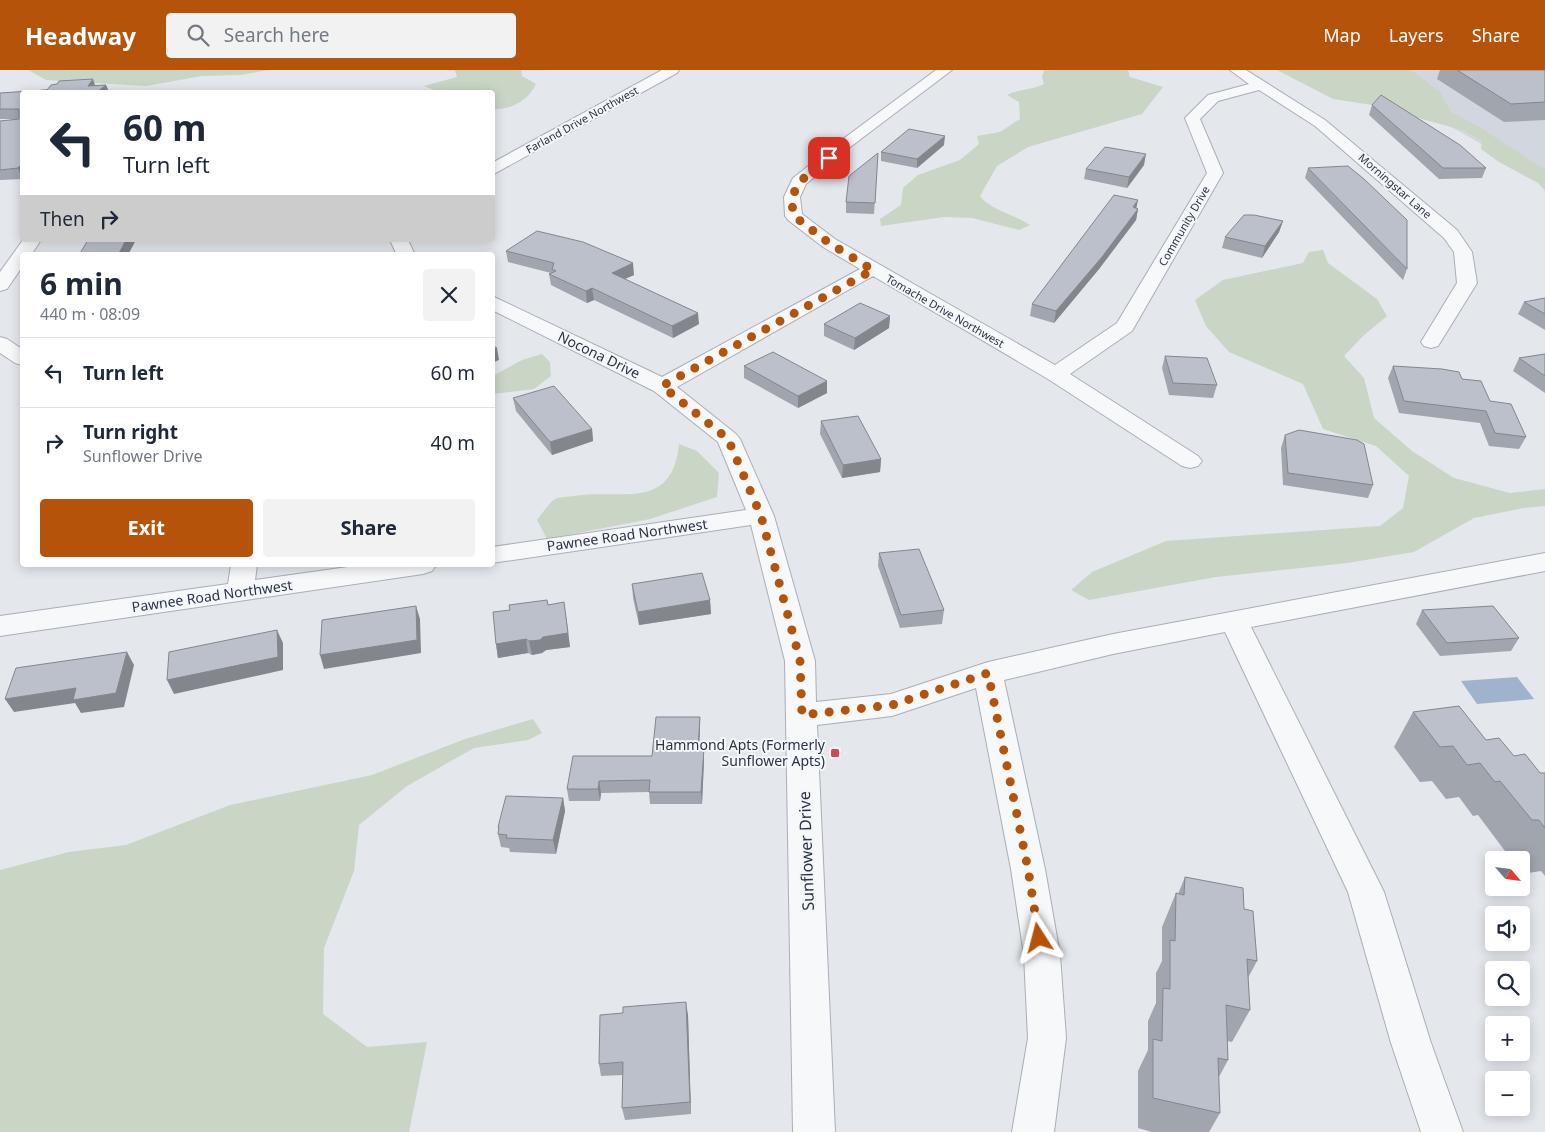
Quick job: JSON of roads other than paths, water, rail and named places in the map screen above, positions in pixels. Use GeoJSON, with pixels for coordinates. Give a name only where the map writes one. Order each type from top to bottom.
{"type":"FeatureCollection","features":[{"type":"Feature","properties":{"kind":"street","name":"Farland Drive Northwest"},"geometry":{"type":"LineString","coordinates":[[495,168],[672,70]]}},
{"type":"Feature","properties":{"kind":"street","name":"Tomache Drive Northwest"},"geometry":{"type":"LineString","coordinates":[[945,70],[844,145],[799,182],[792,197],[794,216],[829,243],[1056,374],[1190,461]]}},
{"type":"Feature","properties":{"kind":"street","name":"Morningstar Lane"},"geometry":{"type":"LineString","coordinates":[[1237,70],[1320,123],[1450,234],[1463,252],[1467,283],[1431,342]]}},
{"type":"Feature","properties":{"kind":"street","name":"Community Drive"},"geometry":{"type":"LineString","coordinates":[[1056,374],[1125,327],[1215,173],[1192,118],[1213,98],[1261,85]]}},
{"type":"Feature","properties":{"kind":"street"},"geometry":{"type":"LineString","coordinates":[[0,285],[20,257]]}},
{"type":"Feature","properties":{"kind":"street"},"geometry":{"type":"LineString","coordinates":[[662,386],[873,270]]}},
{"type":"Feature","properties":{"kind":"street","name":"Nocona Drive"},"geometry":{"type":"LineString","coordinates":[[495,303],[662,386],[728,439],[761,516]]}},
{"type":"Feature","properties":{"kind":"street"},"geometry":{"type":"LineString","coordinates":[[0,343],[20,358]]}},
{"type":"Feature","properties":{"kind":"street","name":"Pawnee Road Northwest"},"geometry":{"type":"LineString","coordinates":[[495,555],[761,516]]}},
{"type":"Feature","properties":{"kind":"street","name":"Sunflower Drive"},"geometry":{"type":"LineString","coordinates":[[761,516],[800,660],[814,1132]]}},
{"type":"Feature","properties":{"kind":"street"},"geometry":{"type":"LineString","coordinates":[[802,715],[892,705],[988,673],[1112,644],[1543,565]]}},
{"type":"Feature","properties":{"kind":"street"},"geometry":{"type":"LineString","coordinates":[[240,592],[244,567]]}},
{"type":"Feature","properties":{"kind":"street","name":"Pawnee Road Northwest"},"geometry":{"type":"LineString","coordinates":[[0,626],[409,567]]}},
{"type":"Feature","properties":{"kind":"street"},"geometry":{"type":"LineString","coordinates":[[1234,621],[1366,892],[1411,1043],[1442,1132]]}},
{"type":"Feature","properties":{"kind":"street"},"geometry":{"type":"LineString","coordinates":[[988,673],[1028,869],[1042,955],[1047,1038],[1033,1132]]}},
{"type":"Feature","properties":{"kind":"water"},"geometry":{"type":"Polygon","coordinates":[[[1517,677],[1534,699],[1477,704],[1461,681],[1517,677]]]}},
{"type":"Feature","properties":{"kind":"place","name":"Hammond Apts (Formerly Sunflower Apts)"},"geometry":{"type":"Point","coordinates":[835,753]}}]}
